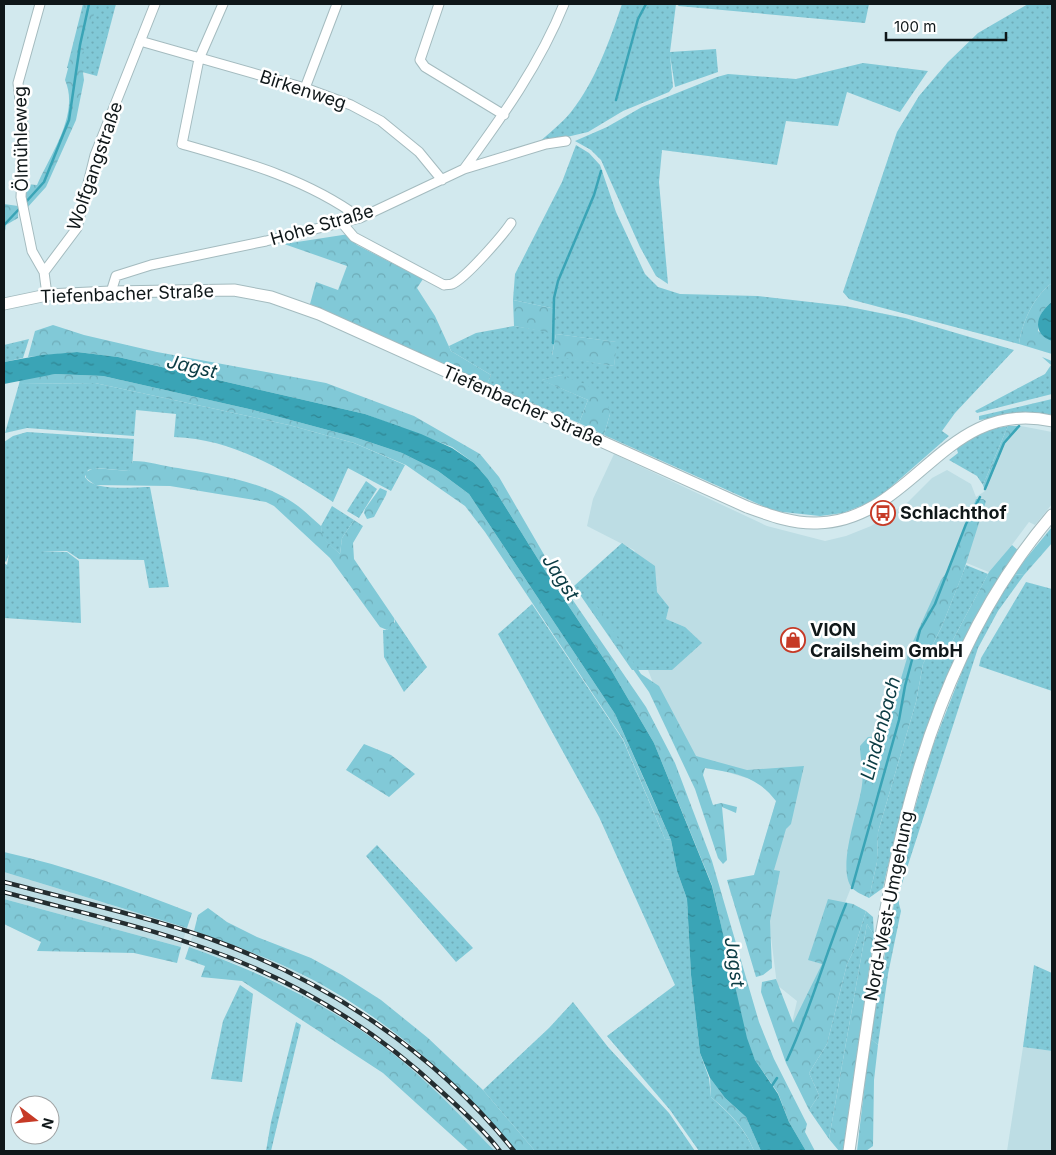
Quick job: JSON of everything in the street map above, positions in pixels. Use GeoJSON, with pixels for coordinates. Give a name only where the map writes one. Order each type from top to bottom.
{"type":"FeatureCollection","features":[{"type":"Feature","properties":{"kind":"main road","name":"Tiefenbacher Straße"},"geometry":{"type":"LineString","coordinates":[[4,304],[47,296],[111,292],[234,290],[286,301],[319,314],[747,507],[804,523],[845,520],[870,510],[895,492],[957,439],[983,426],[1034,418],[1052,421]]}},
{"type":"Feature","properties":{"kind":"main road","name":"Tiefenbacher Straße"},"geometry":{"type":"LineString","coordinates":[[1012,420],[1052,427]]}},
{"type":"Feature","properties":{"kind":"main road","name":"Nord-West-Umgehung"},"geometry":{"type":"LineString","coordinates":[[849,1151],[884,910],[909,802],[925,749],[942,703],[988,603],[1013,564],[1052,515]]}},
{"type":"Feature","properties":{"kind":"street","name":"Ölmühleweg"},"geometry":{"type":"LineString","coordinates":[[40,4],[18,83],[24,134],[21,197],[32,251],[44,272]]}},
{"type":"Feature","properties":{"kind":"street","name":"Wolfgangstraße"},"geometry":{"type":"LineString","coordinates":[[44,272],[77,228],[95,155],[155,4]]}},
{"type":"Feature","properties":{"kind":"street"},"geometry":{"type":"LineString","coordinates":[[223,4],[200,59],[182,144],[272,171],[336,201],[360,218]]}},
{"type":"Feature","properties":{"kind":"street"},"geometry":{"type":"LineString","coordinates":[[305,88],[338,4]]}},
{"type":"Feature","properties":{"kind":"street"},"geometry":{"type":"LineString","coordinates":[[439,4],[420,60],[424,67],[504,115]]}},
{"type":"Feature","properties":{"kind":"street"},"geometry":{"type":"LineString","coordinates":[[464,170],[504,115],[553,30],[564,4]]}},
{"type":"Feature","properties":{"kind":"street","name":"Birkenweg"},"geometry":{"type":"LineString","coordinates":[[140,41],[305,88],[351,105],[382,121],[419,152],[442,180]]}},
{"type":"Feature","properties":{"kind":"street","name":"Hohe Straße"},"geometry":{"type":"LineString","coordinates":[[111,292],[116,276],[151,265],[360,218],[464,170],[546,144],[566,141]]}},
{"type":"Feature","properties":{"kind":"street"},"geometry":{"type":"LineString","coordinates":[[342,223],[354,237],[444,285],[452,284],[471,267],[502,238],[511,223]]}},
{"type":"Feature","properties":{"kind":"street"},"geometry":{"type":"LineString","coordinates":[[44,272],[47,296]]}},
{"type":"Feature","properties":{"kind":"shaded area","name":"VION Crailsheim GmbH"},"geometry":{"type":"Polygon","coordinates":[[[1021,426],[1052,432],[1052,504],[1035,525],[1029,522],[991,573],[952,557],[934,604],[856,875],[829,943],[799,1032],[791,1027],[797,1001],[777,985],[769,921],[747,896],[731,896],[728,881],[754,876],[780,788],[683,759],[648,670],[672,670],[685,627],[666,619],[669,607],[657,592],[634,550],[587,526],[593,499],[614,454],[767,526],[825,541],[846,536],[871,526],[908,502],[932,478],[947,470],[971,484],[976,497],[985,491],[1005,443],[1021,426]]]}},
{"type":"Feature","properties":{"kind":"shaded area"},"geometry":{"type":"Polygon","coordinates":[[[4,872],[187,928],[181,947],[4,899],[4,872]]]}},
{"type":"Feature","properties":{"kind":"shaded area"},"geometry":{"type":"Polygon","coordinates":[[[194,931],[255,953],[295,971],[337,995],[384,1026],[472,1101],[515,1151],[495,1151],[427,1083],[333,1013],[295,991],[247,968],[189,947],[194,931]]]}},
{"type":"Feature","properties":{"kind":"shaded area"},"geometry":{"type":"Polygon","coordinates":[[[1023,1047],[1052,1051],[1052,1151],[1007,1151],[1023,1047]]]}},
{"type":"Feature","properties":{"kind":"green space"},"geometry":{"type":"Polygon","coordinates":[[[83,4],[116,4],[97,76],[67,68],[83,4]]]}},
{"type":"Feature","properties":{"kind":"green space"},"geometry":{"type":"Polygon","coordinates":[[[85,4],[97,4],[81,58],[84,80],[76,120],[46,187],[27,208],[24,184],[37,185],[56,148],[66,120],[69,107],[69,93],[65,80],[85,4]]]}},
{"type":"Feature","properties":{"kind":"green space"},"geometry":{"type":"Polygon","coordinates":[[[622,4],[676,4],[670,52],[716,49],[718,72],[675,87],[670,55],[673,87],[669,92],[623,111],[588,132],[537,144],[559,125],[580,100],[595,74],[622,4]]]}},
{"type":"Feature","properties":{"kind":"green space"},"geometry":{"type":"Polygon","coordinates":[[[679,4],[869,4],[865,23],[678,6],[679,4]]]}},
{"type":"Feature","properties":{"kind":"green space"},"geometry":{"type":"Polygon","coordinates":[[[1028,4],[1052,4],[1052,283],[1034,302],[1026,318],[1019,344],[849,299],[843,292],[897,132],[919,96],[948,62],[978,33],[1028,4]]]}},
{"type":"Feature","properties":{"kind":"green space"},"geometry":{"type":"Polygon","coordinates":[[[863,63],[928,71],[900,112],[847,92],[838,126],[786,121],[777,165],[662,150],[659,182],[668,284],[656,276],[640,247],[601,160],[591,150],[575,141],[607,127],[642,107],[728,74],[796,79],[863,63]]]}},
{"type":"Feature","properties":{"kind":"green space"},"geometry":{"type":"Polygon","coordinates":[[[576,145],[589,153],[600,165],[616,212],[645,274],[658,287],[680,294],[758,296],[845,306],[905,318],[1014,350],[955,413],[942,431],[949,436],[876,500],[843,513],[820,516],[774,511],[604,435],[610,414],[561,375],[542,380],[588,400],[579,423],[487,384],[491,375],[451,351],[449,346],[476,333],[514,326],[556,333],[556,309],[513,300],[515,274],[562,182],[576,145]],[[556,334],[552,355],[614,366],[616,342],[556,334]]]}},
{"type":"Feature","properties":{"kind":"green space"},"geometry":{"type":"Polygon","coordinates":[[[4,204],[18,206],[18,218],[6,225],[4,237],[4,204]]]}},
{"type":"Feature","properties":{"kind":"green space"},"geometry":{"type":"Polygon","coordinates":[[[349,234],[357,245],[423,279],[417,288],[435,316],[451,351],[491,375],[487,384],[310,304],[316,282],[338,290],[347,266],[284,244],[349,234]]]}},
{"type":"Feature","properties":{"kind":"green space"},"geometry":{"type":"Polygon","coordinates":[[[1052,283],[1052,302],[1041,314],[1038,331],[1052,341],[1052,354],[1019,344],[1026,318],[1034,302],[1052,283]]]}},
{"type":"Feature","properties":{"kind":"green space"},"geometry":{"type":"Polygon","coordinates":[[[513,300],[556,309],[556,334],[514,326],[513,300]]]}},
{"type":"Feature","properties":{"kind":"green space"},"geometry":{"type":"Polygon","coordinates":[[[53,325],[84,335],[157,352],[326,383],[414,416],[480,454],[499,477],[557,577],[646,707],[675,763],[712,861],[759,1022],[774,1059],[807,1124],[805,1132],[815,1151],[806,1151],[789,1122],[778,1093],[755,1060],[746,1038],[712,885],[654,743],[610,668],[546,572],[488,479],[474,463],[452,447],[365,414],[118,357],[77,352],[28,357],[35,331],[53,325]]]}},
{"type":"Feature","properties":{"kind":"green space"},"geometry":{"type":"Polygon","coordinates":[[[556,334],[617,342],[614,366],[552,356],[556,334]]]}},
{"type":"Feature","properties":{"kind":"green space"},"geometry":{"type":"Polygon","coordinates":[[[29,339],[23,358],[4,362],[4,345],[29,339]]]}},
{"type":"Feature","properties":{"kind":"green space"},"geometry":{"type":"Polygon","coordinates":[[[1042,357],[1052,361],[1052,394],[977,413],[975,411],[1045,374],[1051,365],[1042,357]]]}},
{"type":"Feature","properties":{"kind":"green space"},"geometry":{"type":"Polygon","coordinates":[[[55,374],[103,376],[249,409],[354,437],[402,453],[438,471],[469,494],[615,714],[671,840],[665,839],[623,739],[485,532],[465,506],[406,465],[354,443],[289,425],[95,383],[19,384],[20,379],[55,374]]]}},
{"type":"Feature","properties":{"kind":"green space"},"geometry":{"type":"Polygon","coordinates":[[[561,375],[585,384],[607,400],[610,414],[604,435],[579,423],[588,400],[541,380],[561,375]]]}},
{"type":"Feature","properties":{"kind":"green space"},"geometry":{"type":"Polygon","coordinates":[[[95,383],[289,425],[354,443],[405,465],[391,491],[348,468],[333,502],[257,458],[217,444],[196,439],[174,437],[176,414],[136,410],[134,436],[27,428],[5,433],[19,384],[95,383]]]}},
{"type":"Feature","properties":{"kind":"green space"},"geometry":{"type":"Polygon","coordinates":[[[1052,399],[1052,414],[1049,415],[1022,415],[979,420],[979,416],[1052,399]]]}},
{"type":"Feature","properties":{"kind":"green space"},"geometry":{"type":"Polygon","coordinates":[[[1008,426],[983,485],[977,476],[949,460],[958,453],[956,446],[987,430],[1008,426]]]}},
{"type":"Feature","properties":{"kind":"green space"},"geometry":{"type":"Polygon","coordinates":[[[1008,426],[1021,426],[1005,443],[985,491],[983,485],[1008,426]]]}},
{"type":"Feature","properties":{"kind":"green space"},"geometry":{"type":"Polygon","coordinates":[[[27,432],[134,439],[132,468],[129,471],[97,468],[88,470],[85,477],[89,482],[105,487],[150,487],[169,587],[149,588],[144,560],[79,559],[67,551],[41,552],[67,552],[79,561],[81,623],[4,618],[4,563],[7,565],[9,554],[6,562],[4,560],[4,442],[13,436],[27,432]]]}},
{"type":"Feature","properties":{"kind":"green space"},"geometry":{"type":"Polygon","coordinates":[[[133,461],[240,480],[271,490],[298,506],[321,526],[323,538],[340,554],[342,538],[354,520],[363,526],[353,543],[354,559],[394,618],[394,625],[387,630],[380,627],[330,558],[274,506],[266,502],[170,486],[95,485],[86,478],[86,472],[94,468],[129,471],[133,461]]]}},
{"type":"Feature","properties":{"kind":"green space"},"geometry":{"type":"Polygon","coordinates":[[[366,481],[377,489],[359,518],[347,511],[366,481]]]}},
{"type":"Feature","properties":{"kind":"green space"},"geometry":{"type":"Polygon","coordinates":[[[380,488],[387,491],[386,495],[374,517],[367,519],[364,513],[365,509],[380,488]]]}},
{"type":"Feature","properties":{"kind":"green space"},"geometry":{"type":"Polygon","coordinates":[[[976,499],[986,501],[963,573],[942,626],[923,664],[916,702],[878,832],[877,862],[869,898],[852,888],[846,867],[847,853],[862,785],[860,746],[868,737],[884,736],[910,648],[941,580],[949,569],[976,499]]]}},
{"type":"Feature","properties":{"kind":"green space"},"geometry":{"type":"Polygon","coordinates":[[[332,506],[354,520],[342,538],[340,554],[322,538],[321,526],[332,506]]]}},
{"type":"Feature","properties":{"kind":"green space"},"geometry":{"type":"Polygon","coordinates":[[[1052,527],[1052,543],[1024,575],[1013,574],[1052,527]]]}},
{"type":"Feature","properties":{"kind":"green space"},"geometry":{"type":"Polygon","coordinates":[[[622,543],[655,566],[657,592],[669,607],[666,619],[685,627],[702,643],[672,670],[632,670],[574,586],[622,543]]]}},
{"type":"Feature","properties":{"kind":"green space"},"geometry":{"type":"Polygon","coordinates":[[[1012,545],[1019,551],[977,614],[956,660],[947,651],[989,572],[1012,545]]]}},
{"type":"Feature","properties":{"kind":"green space"},"geometry":{"type":"Polygon","coordinates":[[[966,565],[988,574],[947,651],[956,660],[915,773],[883,888],[869,898],[877,862],[878,832],[916,702],[923,664],[942,626],[966,565]]]}},
{"type":"Feature","properties":{"kind":"green space"},"geometry":{"type":"Polygon","coordinates":[[[1013,574],[1024,575],[998,611],[978,648],[899,893],[901,911],[888,974],[878,1045],[870,1038],[905,842],[932,748],[973,643],[1013,574]]]}},
{"type":"Feature","properties":{"kind":"green space"},"geometry":{"type":"Polygon","coordinates":[[[1026,582],[1052,589],[1052,691],[979,666],[981,658],[1026,582]]]}},
{"type":"Feature","properties":{"kind":"green space"},"geometry":{"type":"Polygon","coordinates":[[[532,604],[623,740],[665,839],[671,840],[677,871],[687,899],[691,975],[700,1053],[709,1078],[711,1097],[741,1128],[754,1151],[699,1151],[670,1110],[607,1036],[675,985],[599,817],[498,634],[532,604]]]}},
{"type":"Feature","properties":{"kind":"green space"},"geometry":{"type":"Polygon","coordinates":[[[594,606],[597,606],[641,674],[659,686],[696,756],[747,770],[804,766],[791,824],[786,829],[774,870],[780,871],[770,921],[772,968],[763,975],[756,977],[727,880],[754,875],[776,801],[761,786],[745,777],[705,768],[703,775],[713,805],[721,803],[737,807],[736,813],[722,807],[727,860],[723,864],[718,858],[695,789],[649,692],[593,612],[594,606]]]}},
{"type":"Feature","properties":{"kind":"green space"},"geometry":{"type":"Polygon","coordinates":[[[394,618],[427,667],[404,692],[384,657],[383,630],[387,630],[395,622],[394,618]]]}},
{"type":"Feature","properties":{"kind":"green space"},"geometry":{"type":"Polygon","coordinates":[[[364,744],[391,755],[415,774],[389,797],[346,770],[364,744]]]}},
{"type":"Feature","properties":{"kind":"green space"},"geometry":{"type":"Polygon","coordinates":[[[377,845],[473,948],[456,962],[366,856],[377,845]]]}},
{"type":"Feature","properties":{"kind":"green space"},"geometry":{"type":"Polygon","coordinates":[[[4,852],[75,871],[192,913],[187,928],[4,872],[4,852]]]}},
{"type":"Feature","properties":{"kind":"green space"},"geometry":{"type":"Polygon","coordinates":[[[4,899],[181,947],[177,963],[134,953],[37,951],[41,942],[4,924],[4,899]]]}},
{"type":"Feature","properties":{"kind":"green space"},"geometry":{"type":"Polygon","coordinates":[[[828,899],[853,904],[866,911],[854,950],[847,964],[827,1044],[809,1073],[819,1095],[809,1110],[786,1063],[761,992],[762,982],[776,979],[793,1023],[822,964],[808,960],[828,899]]]}},
{"type":"Feature","properties":{"kind":"green space"},"geometry":{"type":"Polygon","coordinates":[[[208,908],[227,922],[257,937],[311,958],[381,1000],[428,1038],[483,1090],[535,1151],[515,1151],[468,1097],[442,1072],[414,1048],[356,1005],[293,970],[194,931],[198,915],[208,908]]]}},
{"type":"Feature","properties":{"kind":"green space"},"geometry":{"type":"Polygon","coordinates":[[[866,911],[873,917],[874,935],[867,924],[829,1139],[809,1110],[819,1095],[809,1073],[827,1044],[847,964],[854,950],[866,911]]]}},
{"type":"Feature","properties":{"kind":"green space"},"geometry":{"type":"Polygon","coordinates":[[[867,924],[874,935],[843,1151],[839,1151],[829,1139],[867,924]]]}},
{"type":"Feature","properties":{"kind":"green space"},"geometry":{"type":"Polygon","coordinates":[[[189,947],[253,972],[346,1020],[402,1061],[445,1100],[495,1151],[469,1151],[383,1073],[242,981],[201,977],[205,966],[185,959],[189,947]]]}},
{"type":"Feature","properties":{"kind":"green space"},"geometry":{"type":"Polygon","coordinates":[[[1034,965],[1052,973],[1052,1051],[1023,1047],[1034,965]]]}},
{"type":"Feature","properties":{"kind":"green space"},"geometry":{"type":"Polygon","coordinates":[[[240,985],[253,994],[242,1082],[211,1079],[223,1021],[240,985]]]}},
{"type":"Feature","properties":{"kind":"green space"},"geometry":{"type":"Polygon","coordinates":[[[573,1002],[608,1047],[669,1113],[695,1151],[535,1151],[483,1090],[549,1028],[573,1002]]]}},
{"type":"Feature","properties":{"kind":"green space"},"geometry":{"type":"Polygon","coordinates":[[[296,1022],[301,1025],[271,1151],[266,1151],[271,1122],[296,1022]]]}},
{"type":"Feature","properties":{"kind":"green space"},"geometry":{"type":"Polygon","coordinates":[[[870,1038],[878,1045],[874,1080],[873,1146],[866,1151],[857,1151],[870,1038]]]}},
{"type":"Feature","properties":{"kind":"green space"},"geometry":{"type":"Polygon","coordinates":[[[710,1078],[725,1098],[746,1117],[761,1151],[754,1151],[736,1121],[711,1097],[710,1078]]]}},
{"type":"Feature","properties":{"kind":"water"},"geometry":{"type":"Polygon","coordinates":[[[1052,302],[1052,341],[1041,333],[1038,323],[1043,312],[1052,302]]]}},
{"type":"Feature","properties":{"kind":"water"},"geometry":{"type":"Polygon","coordinates":[[[77,352],[118,357],[365,414],[421,434],[452,448],[474,463],[488,479],[546,572],[610,668],[654,743],[712,886],[747,1038],[755,1060],[778,1094],[789,1122],[806,1151],[761,1151],[746,1117],[725,1098],[710,1078],[700,1053],[691,975],[687,899],[677,871],[671,840],[615,714],[469,494],[438,471],[402,453],[354,437],[249,409],[103,376],[55,374],[4,384],[4,362],[42,355],[77,352]]]}},
{"type":"Feature","properties":{"kind":"waterway"},"geometry":{"type":"LineString","coordinates":[[25,203],[44,182],[69,120],[80,45],[89,4]]}},
{"type":"Feature","properties":{"kind":"waterway"},"geometry":{"type":"LineString","coordinates":[[616,100],[638,19],[646,4]]}},
{"type":"Feature","properties":{"kind":"waterway"},"geometry":{"type":"LineString","coordinates":[[553,343],[554,298],[558,281],[594,195],[601,171]]}},
{"type":"Feature","properties":{"kind":"waterway"},"geometry":{"type":"LineString","coordinates":[[4,225],[21,207]]}},
{"type":"Feature","properties":{"kind":"waterway","name":"Lindenbach"},"geometry":{"type":"LineString","coordinates":[[985,489],[1004,443],[1019,426]]}},
{"type":"Feature","properties":{"kind":"waterway","name":"Lindenbach"},"geometry":{"type":"LineString","coordinates":[[852,888],[899,720],[905,686],[920,630],[935,604],[966,524],[980,497]]}},
{"type":"Feature","properties":{"kind":"waterway","name":"Lindenbach"},"geometry":{"type":"LineString","coordinates":[[787,1060],[796,1041],[846,904]]}},
{"type":"Feature","properties":{"kind":"waterway","name":"Lindenbach"},"geometry":{"type":"LineString","coordinates":[[771,1087],[777,1078]]}},
{"type":"Feature","properties":{"kind":"railway"},"geometry":{"type":"LineString","coordinates":[[4,882],[132,915],[208,938],[252,955],[294,975],[376,1023],[414,1051],[483,1115],[514,1151]]}},
{"type":"Feature","properties":{"kind":"railway"},"geometry":{"type":"LineString","coordinates":[[4,892],[130,925],[204,948],[237,960],[300,990],[360,1026],[416,1069],[472,1120],[500,1151]]}},
{"type":"Feature","properties":{"kind":"place","name":"Schlachthof"},"geometry":{"type":"Point","coordinates":[883,513]}},
{"type":"Feature","properties":{"kind":"place","name":"VION Crailsheim GmbH"},"geometry":{"type":"Point","coordinates":[793,640]}},
{"type":"Feature","properties":{"kind":"water label","name":"Jagst"},"geometry":{"type":"Point","coordinates":[192,366]}},
{"type":"Feature","properties":{"kind":"water label","name":"Jagst"},"geometry":{"type":"Point","coordinates":[561,577]}},
{"type":"Feature","properties":{"kind":"water label","name":"Jagst"},"geometry":{"type":"Point","coordinates":[735,962]}}]}
